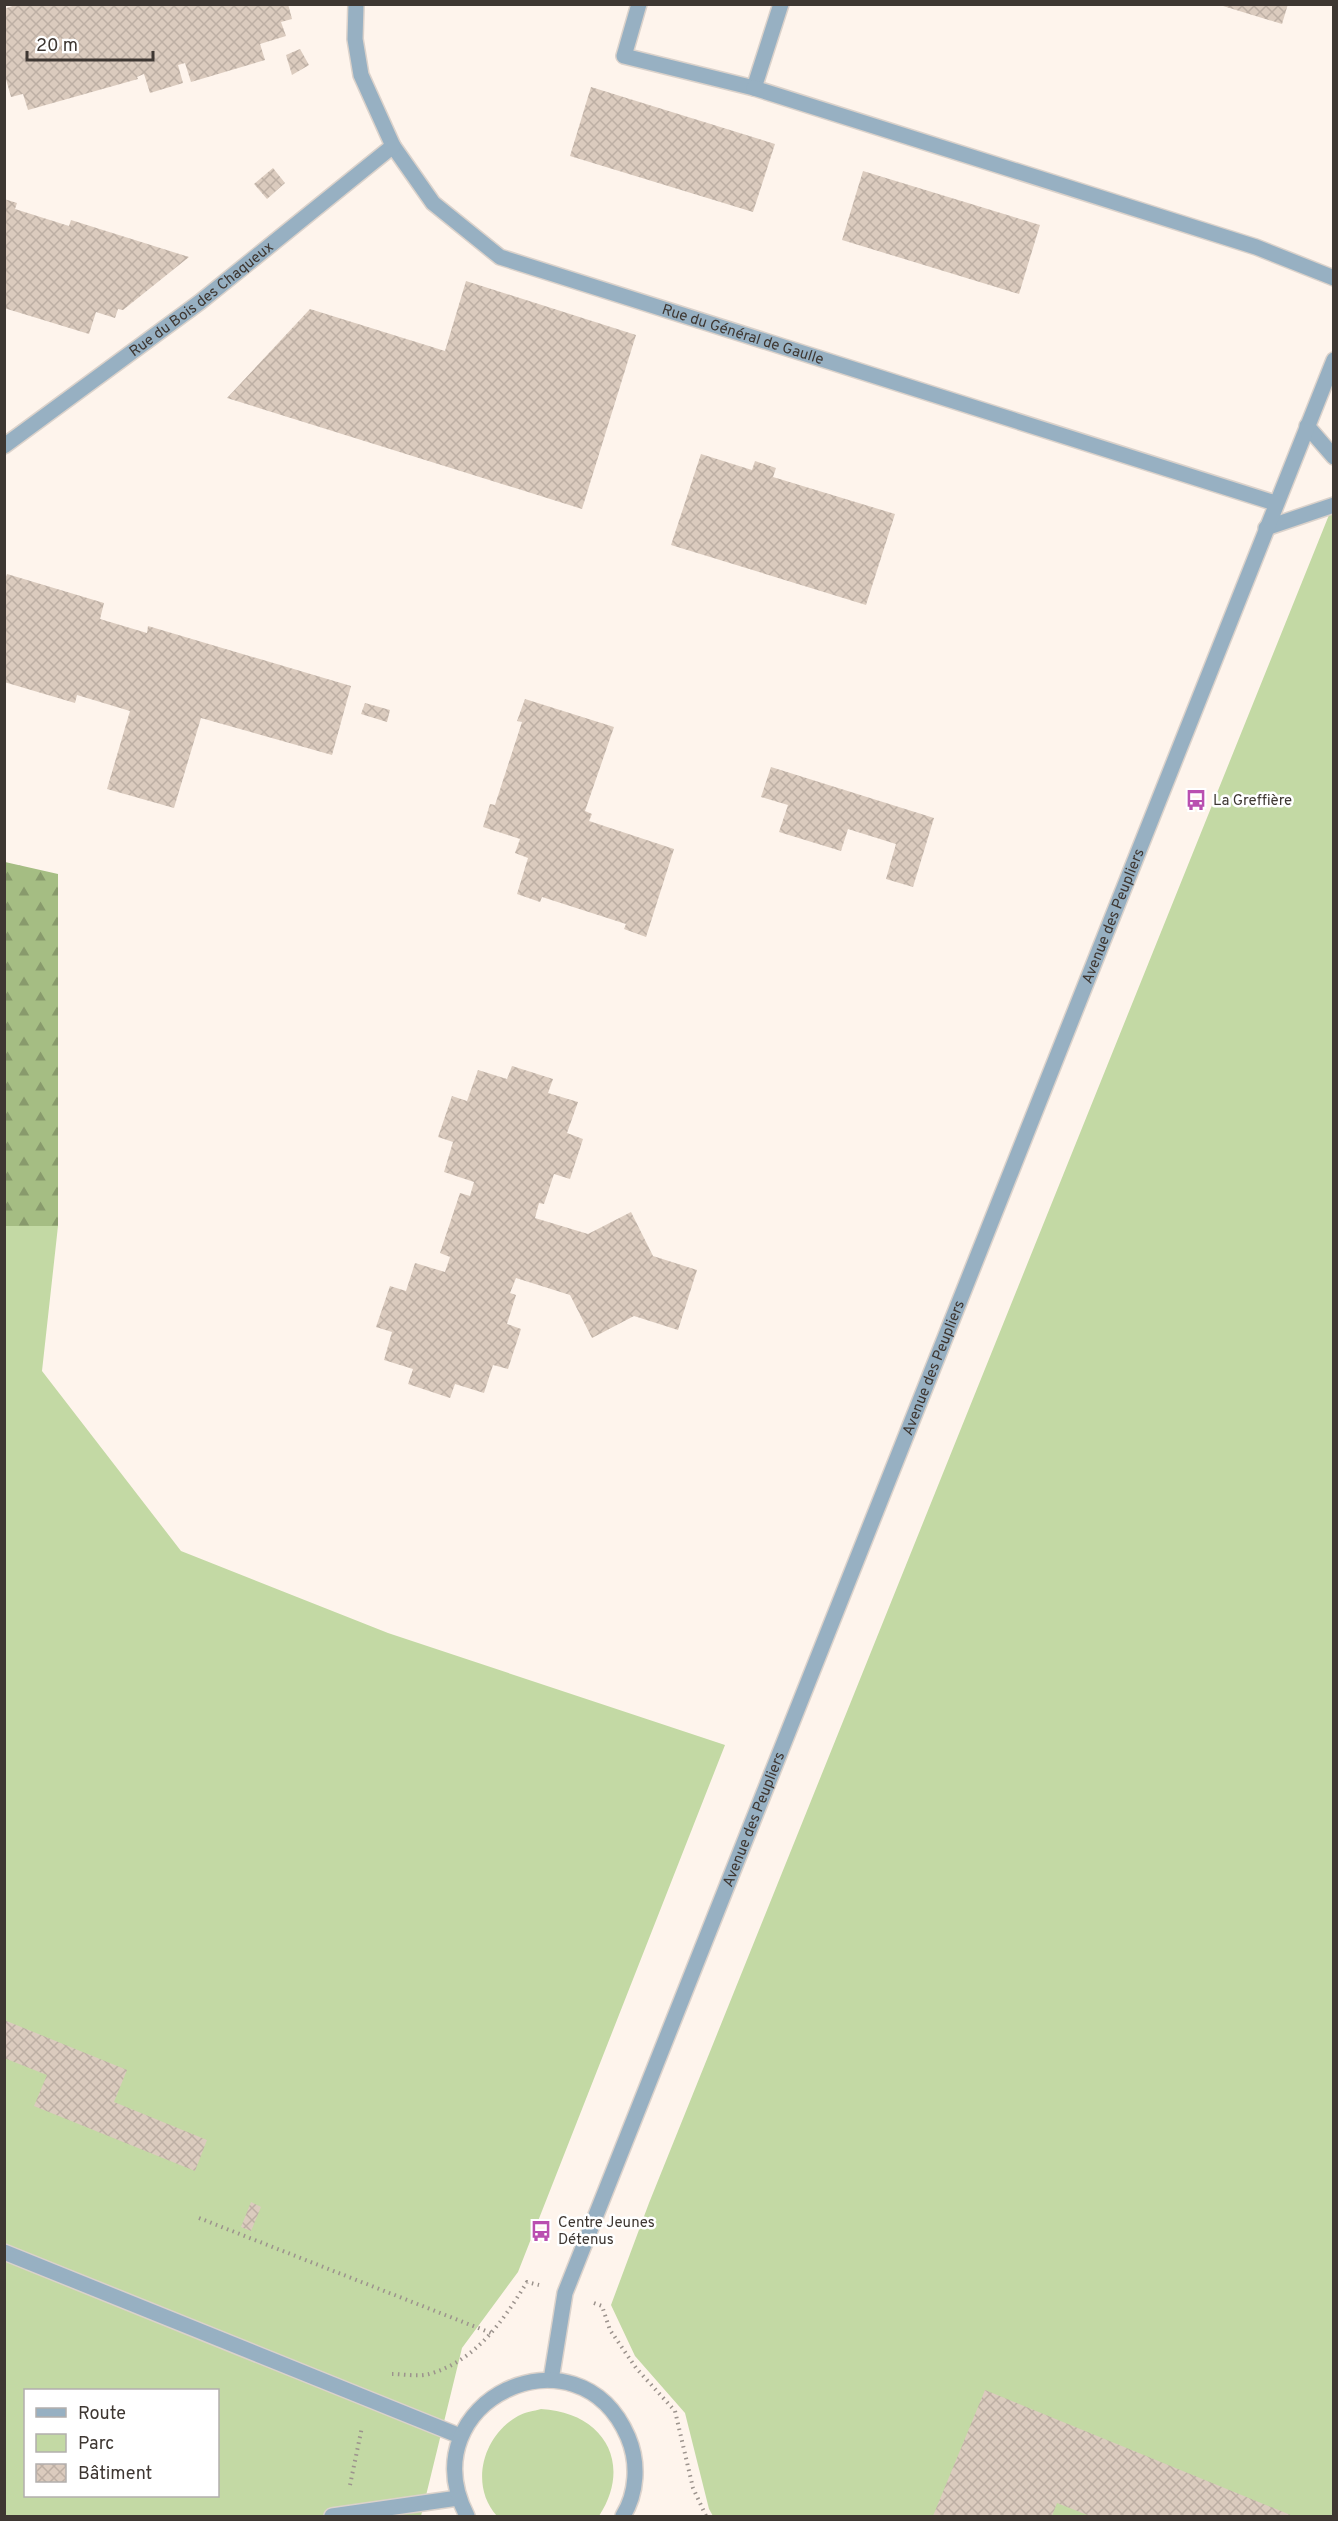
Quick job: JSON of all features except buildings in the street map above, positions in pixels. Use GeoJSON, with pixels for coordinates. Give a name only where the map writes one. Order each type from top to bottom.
{"type":"FeatureCollection","features":[{"type":"Feature","properties":{"kind":"street","name":"Rue du Général de Gaulle"},"geometry":{"type":"LineString","coordinates":[[356,4],[355,39],[361,75],[393,146],[433,203],[500,257],[1275,503]]}},
{"type":"Feature","properties":{"kind":"street"},"geometry":{"type":"LineString","coordinates":[[639,4],[624,56],[754,88],[1256,248],[1334,278]]}},
{"type":"Feature","properties":{"kind":"street"},"geometry":{"type":"LineString","coordinates":[[754,88],[782,4]]}},
{"type":"Feature","properties":{"kind":"street","name":"Rue du Bois des Chaqueux"},"geometry":{"type":"LineString","coordinates":[[4,446],[200,302],[393,146]]}},
{"type":"Feature","properties":{"kind":"street","name":"Avenue des Peupliers"},"geometry":{"type":"LineString","coordinates":[[550,2380],[565,2293],[1275,503],[1334,360]]}},
{"type":"Feature","properties":{"kind":"street"},"geometry":{"type":"LineString","coordinates":[[1307,426],[1334,457]]}},
{"type":"Feature","properties":{"kind":"street"},"geometry":{"type":"LineString","coordinates":[[1266,528],[1334,505]]}},
{"type":"Feature","properties":{"kind":"street"},"geometry":{"type":"LineString","coordinates":[[4,2252],[460,2436]]}},
{"type":"Feature","properties":{"kind":"street"},"geometry":{"type":"LineString","coordinates":[[467,2517],[458,2498],[454,2467],[460,2436],[475,2412],[496,2393],[522,2382],[550,2380],[579,2386],[603,2401],[622,2423],[633,2449],[636,2477],[630,2505],[623,2517]]}},
{"type":"Feature","properties":{"kind":"street"},"geometry":{"type":"LineString","coordinates":[[332,2517],[458,2498]]}},
{"type":"Feature","properties":{"kind":"path"},"geometry":{"type":"LineString","coordinates":[[199,2218],[491,2333]]}},
{"type":"Feature","properties":{"kind":"green space"},"geometry":{"type":"Polygon","coordinates":[[[1333,505],[1333,2516],[713,2516],[709,2509],[685,2413],[635,2356],[611,2305],[649,2203],[1333,505]]]}},
{"type":"Feature","properties":{"kind":"green space"},"geometry":{"type":"Polygon","coordinates":[[[5,862],[58,874],[58,1226],[5,1226],[5,862]]]}},
{"type":"Feature","properties":{"kind":"green space"},"geometry":{"type":"Polygon","coordinates":[[[4,1226],[58,1226],[42,1371],[181,1551],[388,1633],[725,1745],[518,2272],[462,2348],[421,2516],[5,2516],[4,1226]]]}},
{"type":"Feature","properties":{"kind":"green space"},"geometry":{"type":"Polygon","coordinates":[[[541,2409],[562,2412],[581,2419],[606,2443],[612,2459],[613,2477],[609,2496],[599,2516],[497,2516],[488,2504],[482,2476],[484,2461],[496,2435],[506,2424],[521,2415],[541,2409]]]}},
{"type":"Feature","properties":{"kind":"place","name":"La Greffière"},"geometry":{"type":"Point","coordinates":[1196,800]}},
{"type":"Feature","properties":{"kind":"place","name":"Centre Jeunes Détenus"},"geometry":{"type":"Point","coordinates":[541,2231]}}]}
